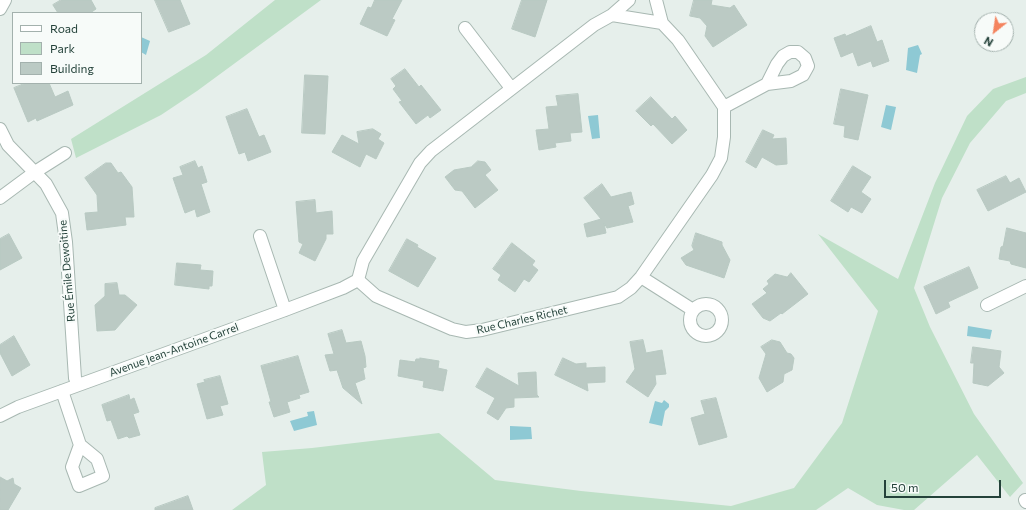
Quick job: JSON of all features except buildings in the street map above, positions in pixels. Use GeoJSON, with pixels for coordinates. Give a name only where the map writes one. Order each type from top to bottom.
{"type":"FeatureCollection","features":[{"type":"Feature","properties":{"kind":"street"},"geometry":{"type":"LineString","coordinates":[[0,9],[5,0]]}},
{"type":"Feature","properties":{"kind":"street"},"geometry":{"type":"LineString","coordinates":[[358,280],[363,261],[420,163],[431,151],[594,25],[612,15],[629,0]]}},
{"type":"Feature","properties":{"kind":"street"},"geometry":{"type":"LineString","coordinates":[[656,0],[662,23],[678,40],[724,107],[767,84]]}},
{"type":"Feature","properties":{"kind":"street"},"geometry":{"type":"LineString","coordinates":[[612,15],[662,23]]}},
{"type":"Feature","properties":{"kind":"street"},"geometry":{"type":"LineString","coordinates":[[465,28],[511,88]]}},
{"type":"Feature","properties":{"kind":"street","name":"Rue Charles Richet"},"geometry":{"type":"LineString","coordinates":[[358,280],[376,296],[452,329],[466,332],[482,330],[618,297],[641,277],[712,175],[721,158],[724,137],[724,107]]}},
{"type":"Feature","properties":{"kind":"street","name":"Rue Émile Dewoitine"},"geometry":{"type":"LineString","coordinates":[[0,129],[8,145],[46,184],[62,213],[66,242],[75,378],[78,385]]}},
{"type":"Feature","properties":{"kind":"street"},"geometry":{"type":"LineString","coordinates":[[0,198],[34,172],[64,153]]}},
{"type":"Feature","properties":{"kind":"street"},"geometry":{"type":"LineString","coordinates":[[260,236],[285,310]]}},
{"type":"Feature","properties":{"kind":"street"},"geometry":{"type":"LineString","coordinates":[[641,277],[693,310]]}},
{"type":"Feature","properties":{"kind":"street","name":"Avenue Jean-Antoine Carrel"},"geometry":{"type":"LineString","coordinates":[[0,416],[18,407],[343,288],[358,280]]}},
{"type":"Feature","properties":{"kind":"street"},"geometry":{"type":"LineString","coordinates":[[987,306],[1026,286]]}},
{"type":"Feature","properties":{"kind":"street"},"geometry":{"type":"LineString","coordinates":[[62,391],[80,445]]}},
{"type":"Feature","properties":{"kind":"green space"},"geometry":{"type":"Polygon","coordinates":[[[275,0],[321,0],[197,91],[161,115],[76,158],[71,139],[206,55],[275,0]]]}},
{"type":"Feature","properties":{"kind":"green space"},"geometry":{"type":"Polygon","coordinates":[[[1026,77],[1026,93],[1006,101],[970,143],[942,198],[914,288],[930,327],[974,414],[1023,483],[1010,497],[977,455],[914,510],[904,510],[877,505],[848,488],[816,510],[232,510],[266,485],[262,452],[312,448],[439,433],[495,480],[581,491],[731,506],[794,488],[842,423],[878,311],[818,234],[898,279],[935,183],[967,116],[993,89],[1026,77]]]}},
{"type":"Feature","properties":{"kind":"water"},"geometry":{"type":"Polygon","coordinates":[[[142,37],[150,41],[146,55],[142,53],[142,37]]]}},
{"type":"Feature","properties":{"kind":"water"},"geometry":{"type":"Polygon","coordinates":[[[918,45],[922,54],[920,55],[917,73],[906,70],[908,48],[918,45]]]}},
{"type":"Feature","properties":{"kind":"water"},"geometry":{"type":"Polygon","coordinates":[[[886,105],[896,107],[891,130],[881,127],[886,105]]]}},
{"type":"Feature","properties":{"kind":"water"},"geometry":{"type":"Polygon","coordinates":[[[598,115],[600,138],[592,139],[588,116],[598,115]]]}},
{"type":"Feature","properties":{"kind":"water"},"geometry":{"type":"Polygon","coordinates":[[[968,326],[992,330],[990,339],[967,336],[968,326]]]}},
{"type":"Feature","properties":{"kind":"water"},"geometry":{"type":"Polygon","coordinates":[[[664,400],[669,404],[669,407],[665,411],[662,426],[649,423],[655,401],[662,403],[664,400]]]}},
{"type":"Feature","properties":{"kind":"water"},"geometry":{"type":"Polygon","coordinates":[[[314,411],[317,425],[294,431],[290,421],[308,416],[307,412],[314,411]]]}},
{"type":"Feature","properties":{"kind":"water"},"geometry":{"type":"Polygon","coordinates":[[[510,426],[531,427],[532,439],[510,440],[510,426]]]}}]}
